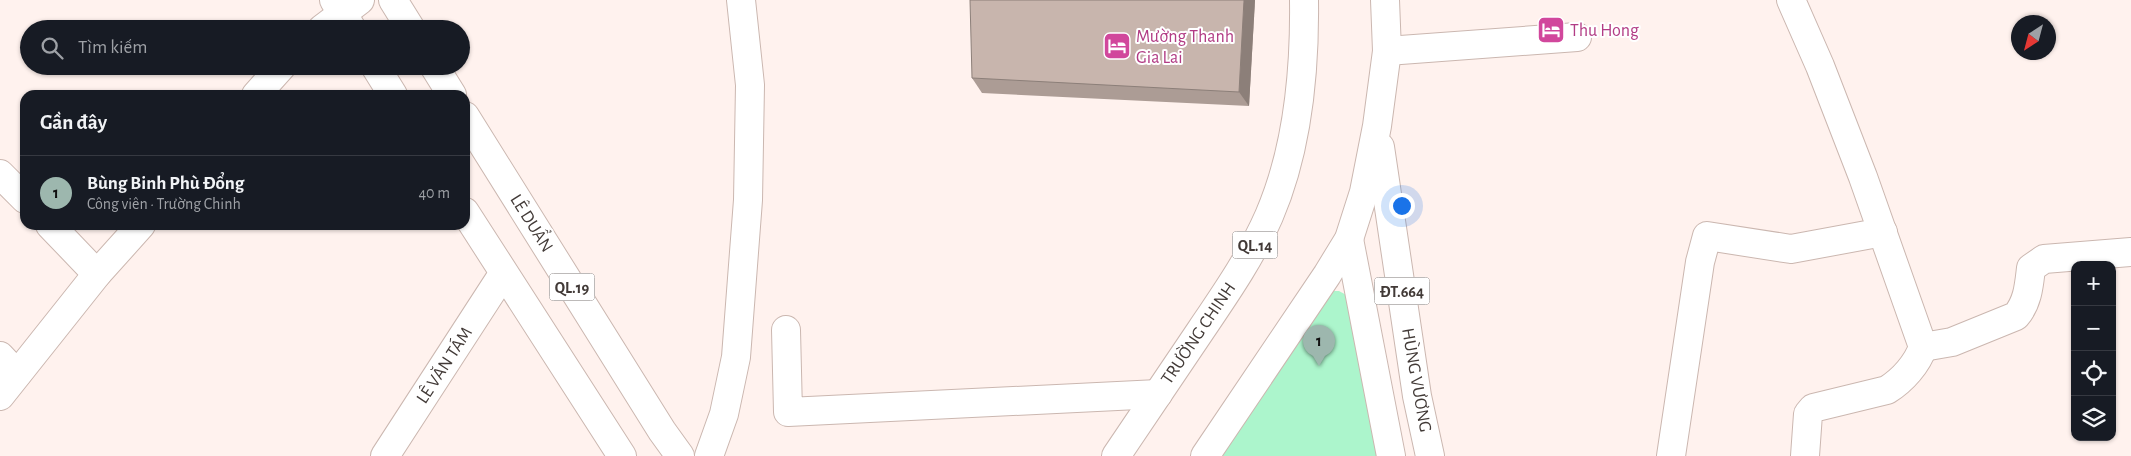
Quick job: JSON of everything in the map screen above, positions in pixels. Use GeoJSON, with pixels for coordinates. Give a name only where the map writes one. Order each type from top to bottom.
{"type":"FeatureCollection","features":[{"type":"Feature","properties":{"kind":"main road"},"geometry":{"type":"LineString","coordinates":[[393,0],[405,20]]}},
{"type":"Feature","properties":{"kind":"main road"},"geometry":{"type":"LineString","coordinates":[[709,456],[724,414],[736,358],[748,200],[750,85],[741,0]]}},
{"type":"Feature","properties":{"kind":"main road","name":"TRƯỜNG CHINH"},"geometry":{"type":"LineString","coordinates":[[1116,456],[1246,263],[1269,215],[1288,161],[1298,105],[1305,41],[1304,0]]}},
{"type":"Feature","properties":{"kind":"main road"},"geometry":{"type":"LineString","coordinates":[[1205,456],[1327,275],[1348,239],[1364,192],[1377,126],[1388,51],[1385,0]]}},
{"type":"Feature","properties":{"kind":"main road"},"geometry":{"type":"LineString","coordinates":[[1791,0],[1824,76],[1883,232],[1923,347],[1919,359],[1896,384],[1887,390],[1812,408],[1808,414],[1805,456]]}},
{"type":"Feature","properties":{"kind":"main road"},"geometry":{"type":"LineString","coordinates":[[1388,51],[1577,36]]}},
{"type":"Feature","properties":{"kind":"main road"},"geometry":{"type":"LineString","coordinates":[[260,90],[274,75]]}},
{"type":"Feature","properties":{"kind":"main road"},"geometry":{"type":"LineString","coordinates":[[381,75],[390,90]]}},
{"type":"Feature","properties":{"kind":"main road"},"geometry":{"type":"LineString","coordinates":[[440,75],[449,90]]}},
{"type":"Feature","properties":{"kind":"main road","name":"LÊ DUẨN"},"geometry":{"type":"LineString","coordinates":[[470,124],[662,431],[680,456]]}},
{"type":"Feature","properties":{"kind":"main road","name":"HÙNG VƯƠNG"},"geometry":{"type":"LineString","coordinates":[[1377,126],[1417,396],[1430,456]]}},
{"type":"Feature","properties":{"kind":"main road"},"geometry":{"type":"LineString","coordinates":[[0,174],[20,195]]}},
{"type":"Feature","properties":{"kind":"main road","name":"QL.19"},"geometry":{"type":"LineString","coordinates":[[470,220],[622,456]]}},
{"type":"Feature","properties":{"kind":"main road"},"geometry":{"type":"LineString","coordinates":[[55,230],[98,274]]}},
{"type":"Feature","properties":{"kind":"main road"},"geometry":{"type":"LineString","coordinates":[[0,396],[9,365],[98,274],[137,230]]}},
{"type":"Feature","properties":{"kind":"main road"},"geometry":{"type":"LineString","coordinates":[[1670,456],[1700,262],[1707,236],[1791,248],[1883,232]]}},
{"type":"Feature","properties":{"kind":"main road"},"geometry":{"type":"LineString","coordinates":[[1348,239],[1391,456]]}},
{"type":"Feature","properties":{"kind":"main road"},"geometry":{"type":"LineString","coordinates":[[1923,347],[1952,342],[2016,316],[2023,308],[2031,268],[2044,259],[2131,252]]}},
{"type":"Feature","properties":{"kind":"main road","name":"LÊ VĂN TÁM"},"geometry":{"type":"LineString","coordinates":[[385,456],[503,274]]}},
{"type":"Feature","properties":{"kind":"main road"},"geometry":{"type":"LineString","coordinates":[[786,330],[788,412],[1158,394]]}},
{"type":"Feature","properties":{"kind":"green space"},"geometry":{"type":"Polygon","coordinates":[[[1330,291],[1339,291],[1350,297],[1380,456],[1214,456],[1330,291]]]}},
{"type":"Feature","properties":{"kind":"building","name":"Mường Thanh Gia Lai"},"geometry":{"type":"Polygon","coordinates":[[[970,0],[1244,0],[1239,92],[972,78],[970,0]]]}},
{"type":"Feature","properties":{"kind":"place","name":"Thu Hong"},"geometry":{"type":"Point","coordinates":[1551,30]}},
{"type":"Feature","properties":{"kind":"place","name":"Mường Thanh Gia Lai"},"geometry":{"type":"Point","coordinates":[1117,46]}},
{"type":"Feature","properties":{"kind":"place","name":"Bùng Binh Phù Đổng"},"geometry":{"type":"Point","coordinates":[1319,366]}}]}
